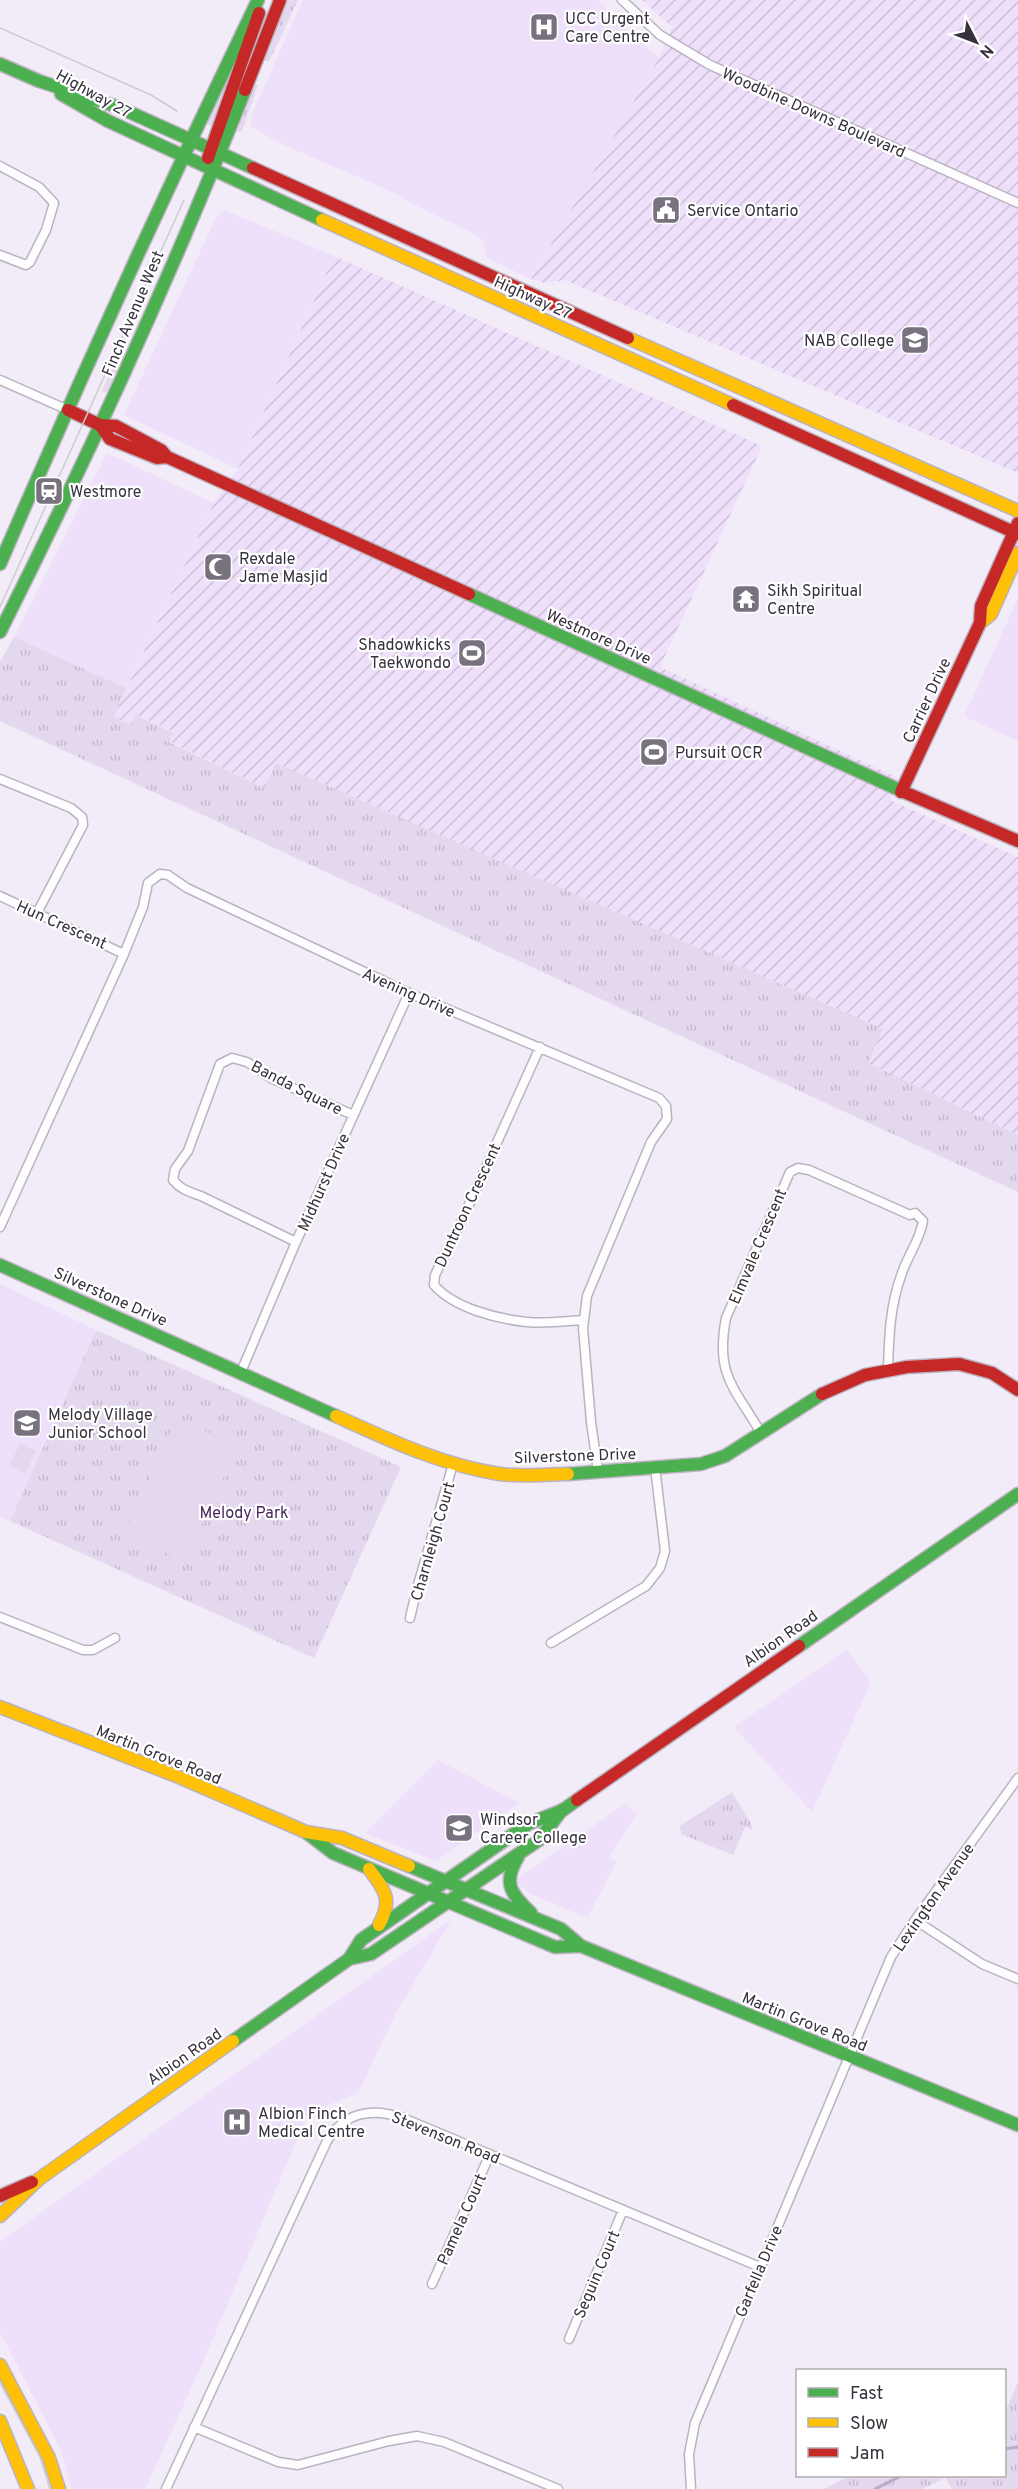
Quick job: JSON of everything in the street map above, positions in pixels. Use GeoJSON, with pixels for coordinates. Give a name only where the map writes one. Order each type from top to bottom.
{"type":"FeatureCollection","features":[{"type":"Feature","properties":{"kind":"main road","name":"Finch Avenue West"},"geometry":{"type":"LineString","coordinates":[[0,564],[191,139],[260,0]]}},
{"type":"Feature","properties":{"kind":"main road","name":"Finch Avenue West"},"geometry":{"type":"LineString","coordinates":[[216,150],[260,0]]}},
{"type":"Feature","properties":{"kind":"main road","name":"Finch Avenue West"},"geometry":{"type":"LineString","coordinates":[[0,632],[40,553],[122,378],[280,0]]}},
{"type":"Feature","properties":{"kind":"main road","name":"Highway 27"},"geometry":{"type":"LineString","coordinates":[[0,64],[39,81],[118,106],[663,354],[1018,511]]}},
{"type":"Feature","properties":{"kind":"main road","name":"Highway 27"},"geometry":{"type":"LineString","coordinates":[[39,81],[108,122],[208,168],[1017,529]]}},
{"type":"Feature","properties":{"kind":"main road","name":"Westmore Drive"},"geometry":{"type":"LineString","coordinates":[[68,410],[100,425],[116,426],[160,450],[167,457],[901,792],[1018,841]]}},
{"type":"Feature","properties":{"kind":"main road","name":"Carrier Drive"},"geometry":{"type":"LineString","coordinates":[[901,792],[980,623],[981,606],[1017,529]]}},
{"type":"Feature","properties":{"kind":"main road","name":"Carrier Drive"},"geometry":{"type":"LineString","coordinates":[[980,623],[991,614],[1018,553]]}},
{"type":"Feature","properties":{"kind":"main road","name":"Silverstone Drive"},"geometry":{"type":"LineString","coordinates":[[0,1264],[422,1455],[502,1474],[544,1475],[714,1461],[747,1443],[838,1385],[888,1369],[959,1364],[992,1373],[1018,1390]]}},
{"type":"Feature","properties":{"kind":"main road","name":"Albion Road"},"geometry":{"type":"LineString","coordinates":[[0,2216],[39,2179],[349,1959],[361,1940],[375,1930],[528,1824],[562,1810],[1018,1494]]}},
{"type":"Feature","properties":{"kind":"main road","name":"Martin Grove Road"},"geometry":{"type":"LineString","coordinates":[[0,1707],[179,1777],[222,1798],[306,1832],[342,1838],[561,1929],[581,1946],[1018,2125]]}},
{"type":"Feature","properties":{"kind":"main road","name":"Albion Road"},"geometry":{"type":"LineString","coordinates":[[349,1959],[371,1954],[521,1852],[538,1840],[562,1810]]}},
{"type":"Feature","properties":{"kind":"main road","name":"Martin Grove Road"},"geometry":{"type":"LineString","coordinates":[[306,1832],[333,1852],[555,1947],[581,1946]]}},
{"type":"Feature","properties":{"kind":"main road"},"geometry":{"type":"LineString","coordinates":[[521,1852],[511,1869],[509,1883],[514,1896],[536,1918]]}},
{"type":"Feature","properties":{"kind":"main road"},"geometry":{"type":"LineString","coordinates":[[369,1868],[383,1887],[388,1903],[384,1916],[375,1930]]}},
{"type":"Feature","properties":{"kind":"main road","name":"Albion Road"},"geometry":{"type":"LineString","coordinates":[[0,2196],[39,2179]]}},
{"type":"Feature","properties":{"kind":"main road"},"geometry":{"type":"LineString","coordinates":[[0,2365],[49,2458],[59,2489]]}},
{"type":"Feature","properties":{"kind":"main road"},"geometry":{"type":"LineString","coordinates":[[0,2421],[28,2489]]}},
{"type":"Feature","properties":{"kind":"street","name":"Woodbine Downs Boulevard"},"geometry":{"type":"LineString","coordinates":[[622,0],[660,35],[710,65],[1018,203]]}},
{"type":"Feature","properties":{"kind":"street"},"geometry":{"type":"LineString","coordinates":[[0,166],[39,187],[54,203],[46,230],[30,262],[26,265],[17,263],[0,255]]}},
{"type":"Feature","properties":{"kind":"street","name":"Westmore Drive"},"geometry":{"type":"LineString","coordinates":[[0,380],[68,410]]}},
{"type":"Feature","properties":{"kind":"street"},"geometry":{"type":"LineString","coordinates":[[0,779],[71,808],[82,817],[82,825],[37,913]]}},
{"type":"Feature","properties":{"kind":"street","name":"Avening Drive"},"geometry":{"type":"LineString","coordinates":[[0,1227],[124,954],[143,907],[148,883],[160,874],[168,875],[187,888],[409,993],[658,1098],[666,1106],[667,1119],[651,1142],[587,1296],[583,1320],[591,1422],[598,1471]]}},
{"type":"Feature","properties":{"kind":"street","name":"Hun Crescent"},"geometry":{"type":"LineString","coordinates":[[0,896],[124,954]]}},
{"type":"Feature","properties":{"kind":"street","name":"Midhurst Drive"},"geometry":{"type":"LineString","coordinates":[[241,1372],[296,1242],[409,993]]}},
{"type":"Feature","properties":{"kind":"street","name":"Duntroon Crescent"},"geometry":{"type":"LineString","coordinates":[[540,1047],[435,1275],[434,1285],[442,1294],[466,1307],[501,1317],[530,1322],[583,1320]]}},
{"type":"Feature","properties":{"kind":"street","name":"Banda Square"},"geometry":{"type":"LineString","coordinates":[[296,1242],[178,1187],[173,1180],[175,1169],[188,1151],[220,1064],[232,1058],[247,1062],[271,1078],[353,1115]]}},
{"type":"Feature","properties":{"kind":"street","name":"Elmvale Crescent"},"geometry":{"type":"LineString","coordinates":[[761,1433],[730,1386],[723,1360],[722,1338],[726,1318],[790,1172],[798,1168],[809,1170],[909,1215],[915,1214],[923,1221],[919,1236],[902,1274],[891,1310],[888,1369]]}},
{"type":"Feature","properties":{"kind":"street","name":"Charnleigh Court"},"geometry":{"type":"LineString","coordinates":[[410,1618],[453,1464]]}},
{"type":"Feature","properties":{"kind":"street"},"geometry":{"type":"LineString","coordinates":[[551,1643],[646,1586],[660,1568],[665,1551],[655,1467]]}},
{"type":"Feature","properties":{"kind":"street"},"geometry":{"type":"LineString","coordinates":[[0,1617],[83,1650],[93,1650],[115,1638]]}},
{"type":"Feature","properties":{"kind":"street","name":"Lexington Avenue"},"geometry":{"type":"LineString","coordinates":[[848,2057],[891,1957],[915,1920],[1018,1778]]}},
{"type":"Feature","properties":{"kind":"street"},"geometry":{"type":"LineString","coordinates":[[915,1920],[982,1964],[1018,1979]]}},
{"type":"Feature","properties":{"kind":"street","name":"Garfella Drive"},"geometry":{"type":"LineString","coordinates":[[691,2489],[689,2454],[695,2423],[848,2057]]}},
{"type":"Feature","properties":{"kind":"street","name":"Stevenson Road"},"geometry":{"type":"LineString","coordinates":[[166,2489],[327,2141],[341,2124],[359,2114],[368,2111],[390,2114],[760,2267]]}},
{"type":"Feature","properties":{"kind":"street","name":"Pamela Court"},"geometry":{"type":"LineString","coordinates":[[432,2284],[489,2154]]}},
{"type":"Feature","properties":{"kind":"street","name":"Seguin Court"},"geometry":{"type":"LineString","coordinates":[[569,2339],[623,2210]]}},
{"type":"Feature","properties":{"kind":"street"},"geometry":{"type":"LineString","coordinates":[[194,2427],[278,2462],[298,2465],[417,2436],[444,2442],[558,2489]]}},
{"type":"Feature","properties":{"kind":"shaded area"},"geometry":{"type":"Polygon","coordinates":[[[303,0],[598,0],[630,34],[660,58],[531,279],[486,257],[483,241],[473,233],[395,193],[277,142],[251,126],[251,116],[303,0]]]}},
{"type":"Feature","properties":{"kind":"shaded area"},"geometry":{"type":"Polygon","coordinates":[[[642,0],[1018,0],[1018,473],[565,280],[545,283],[531,279],[659,58],[672,27],[642,0]]]}},
{"type":"Feature","properties":{"kind":"shaded area"},"geometry":{"type":"Polygon","coordinates":[[[224,210],[334,256],[238,469],[124,415],[215,220],[224,210]]]}},
{"type":"Feature","properties":{"kind":"shaded area"},"geometry":{"type":"Polygon","coordinates":[[[334,256],[762,446],[660,667],[898,778],[890,800],[1018,857],[1018,1135],[867,1063],[883,1029],[276,764],[264,788],[169,741],[173,731],[136,715],[131,725],[113,717],[214,503],[238,469],[334,256]]]}},
{"type":"Feature","properties":{"kind":"shaded area"},"geometry":{"type":"Polygon","coordinates":[[[107,453],[214,503],[126,688],[14,637],[107,453]]]}},
{"type":"Feature","properties":{"kind":"shaded area"},"geometry":{"type":"Polygon","coordinates":[[[1018,598],[1018,741],[964,716],[1018,598]]]}},
{"type":"Feature","properties":{"kind":"shaded area","name":"Melody Village Junior School"},"geometry":{"type":"Polygon","coordinates":[[[0,1284],[96,1330],[10,1521],[0,1516],[0,1284]]]}},
{"type":"Feature","properties":{"kind":"shaded area"},"geometry":{"type":"Polygon","coordinates":[[[847,1650],[871,1682],[812,1812],[734,1727],[847,1650]]]}},
{"type":"Feature","properties":{"kind":"shaded area"},"geometry":{"type":"Polygon","coordinates":[[[438,1760],[519,1803],[436,1861],[365,1833],[438,1760]]]}},
{"type":"Feature","properties":{"kind":"shaded area"},"geometry":{"type":"Polygon","coordinates":[[[625,1804],[636,1814],[609,1857],[617,1861],[587,1918],[531,1894],[514,1881],[625,1804]]]}},
{"type":"Feature","properties":{"kind":"shaded area"},"geometry":{"type":"Polygon","coordinates":[[[452,1919],[396,2013],[358,2093],[308,2113],[204,2360],[145,2489],[72,2489],[61,2450],[0,2332],[0,2242],[452,1919]]]}},
{"type":"Feature","properties":{"kind":"green space"},"geometry":{"type":"Polygon","coordinates":[[[286,0],[298,0],[269,62],[261,59],[286,0]]]}},
{"type":"Feature","properties":{"kind":"green space"},"geometry":{"type":"Polygon","coordinates":[[[242,43],[213,127],[205,123],[242,43]]]}},
{"type":"Feature","properties":{"kind":"green space"},"geometry":{"type":"Polygon","coordinates":[[[252,83],[258,85],[242,131],[237,132],[252,83]]]}},
{"type":"Feature","properties":{"kind":"green space"},"geometry":{"type":"Polygon","coordinates":[[[129,330],[113,383],[106,393],[102,390],[129,330]]]}},
{"type":"Feature","properties":{"kind":"green space"},"geometry":{"type":"Polygon","coordinates":[[[14,637],[126,688],[114,717],[131,725],[135,715],[173,732],[169,742],[264,788],[276,763],[883,1029],[868,1063],[1018,1135],[1018,1192],[0,721],[0,662],[14,637]]]}},
{"type":"Feature","properties":{"kind":"green space","name":"Melody Park"},"geometry":{"type":"Polygon","coordinates":[[[96,1330],[401,1467],[314,1658],[10,1521],[96,1330]]]}},
{"type":"Feature","properties":{"kind":"green space"},"geometry":{"type":"Polygon","coordinates":[[[177,1418],[238,1446],[185,1562],[124,1533],[177,1418]]]}},
{"type":"Feature","properties":{"kind":"green space"},"geometry":{"type":"Polygon","coordinates":[[[20,1444],[36,1451],[25,1474],[9,1466],[20,1444]]]}},
{"type":"Feature","properties":{"kind":"green space"},"geometry":{"type":"Polygon","coordinates":[[[732,1792],[753,1830],[745,1827],[733,1855],[681,1834],[680,1826],[732,1792]]]}},
{"type":"Feature","properties":{"kind":"green space"},"geometry":{"type":"Polygon","coordinates":[[[1018,2382],[1018,2489],[952,2489],[945,2478],[923,2489],[824,2489],[847,2477],[1006,2477],[1006,2410],[1018,2382]]]}},
{"type":"Feature","properties":{"kind":"waterway"},"geometry":{"type":"LineString","coordinates":[[1006,2449],[1018,2447]]}},
{"type":"Feature","properties":{"kind":"waterway"},"geometry":{"type":"LineString","coordinates":[[875,2489],[899,2477]]}},
{"type":"Feature","properties":{"kind":"tram line"},"geometry":{"type":"LineString","coordinates":[[0,28],[151,95],[177,111]]}},
{"type":"Feature","properties":{"kind":"tram line"},"geometry":{"type":"LineString","coordinates":[[0,607],[184,200]]}},
{"type":"Feature","properties":{"kind":"tram line"},"geometry":{"type":"LineString","coordinates":[[0,2383],[40,2457],[50,2489]]}},
{"type":"Feature","properties":{"kind":"traffic: fast"},"geometry":{"type":"LineString","coordinates":[[0,564],[126,280],[258,0]]}},
{"type":"Feature","properties":{"kind":"traffic: fast"},"geometry":{"type":"LineString","coordinates":[[0,64],[39,81],[118,107],[253,168]]}},
{"type":"Feature","properties":{"kind":"traffic: fast"},"geometry":{"type":"LineString","coordinates":[[0,632],[66,499],[128,364],[245,90]]}},
{"type":"Feature","properties":{"kind":"traffic: fast"},"geometry":{"type":"LineString","coordinates":[[61,94],[108,121],[322,220]]}},
{"type":"Feature","properties":{"kind":"traffic: fast"},"geometry":{"type":"LineString","coordinates":[[469,594],[904,792]]}},
{"type":"Feature","properties":{"kind":"traffic: fast"},"geometry":{"type":"LineString","coordinates":[[0,1265],[336,1416]]}},
{"type":"Feature","properties":{"kind":"traffic: fast"},"geometry":{"type":"LineString","coordinates":[[568,1474],[701,1464],[725,1456],[822,1394]]}},
{"type":"Feature","properties":{"kind":"traffic: fast"},"geometry":{"type":"LineString","coordinates":[[799,1646],[1018,1494]]}},
{"type":"Feature","properties":{"kind":"traffic: fast"},"geometry":{"type":"LineString","coordinates":[[233,2041],[349,1959],[361,1940],[528,1824],[563,1810],[577,1800]]}},
{"type":"Feature","properties":{"kind":"traffic: fast"},"geometry":{"type":"LineString","coordinates":[[349,1959],[371,1954],[539,1840],[562,1810]]}},
{"type":"Feature","properties":{"kind":"traffic: fast"},"geometry":{"type":"LineString","coordinates":[[307,1833],[333,1853],[555,1947],[581,1946]]}},
{"type":"Feature","properties":{"kind":"traffic: fast"},"geometry":{"type":"LineString","coordinates":[[518,1857],[510,1874],[511,1888],[518,1900],[531,1913]]}},
{"type":"Feature","properties":{"kind":"traffic: fast"},"geometry":{"type":"LineString","coordinates":[[409,1866],[561,1929],[581,1946],[1018,2125]]}},
{"type":"Feature","properties":{"kind":"traffic: slow"},"geometry":{"type":"LineString","coordinates":[[322,220],[733,405]]}},
{"type":"Feature","properties":{"kind":"traffic: slow"},"geometry":{"type":"LineString","coordinates":[[628,338],[1018,511]]}},
{"type":"Feature","properties":{"kind":"traffic: slow"},"geometry":{"type":"LineString","coordinates":[[980,623],[991,614],[1018,553]]}},
{"type":"Feature","properties":{"kind":"traffic: slow"},"geometry":{"type":"LineString","coordinates":[[336,1416],[416,1451],[457,1465],[500,1474],[568,1474]]}},
{"type":"Feature","properties":{"kind":"traffic: slow"},"geometry":{"type":"LineString","coordinates":[[0,1707],[179,1777],[306,1832],[342,1838],[409,1866]]}},
{"type":"Feature","properties":{"kind":"traffic: slow"},"geometry":{"type":"LineString","coordinates":[[369,1869],[383,1889],[385,1896],[386,1909],[379,1925]]}},
{"type":"Feature","properties":{"kind":"traffic: slow"},"geometry":{"type":"LineString","coordinates":[[0,2216],[39,2179],[233,2041]]}},
{"type":"Feature","properties":{"kind":"traffic: slow"},"geometry":{"type":"LineString","coordinates":[[0,2365],[49,2458],[59,2489]]}},
{"type":"Feature","properties":{"kind":"traffic: slow"},"geometry":{"type":"LineString","coordinates":[[0,2421],[28,2489]]}},
{"type":"Feature","properties":{"kind":"traffic: jam"},"geometry":{"type":"LineString","coordinates":[[245,90],[280,0]]}},
{"type":"Feature","properties":{"kind":"traffic: jam"},"geometry":{"type":"LineString","coordinates":[[208,158],[259,13]]}},
{"type":"Feature","properties":{"kind":"traffic: jam"},"geometry":{"type":"LineString","coordinates":[[253,168],[628,338]]}},
{"type":"Feature","properties":{"kind":"traffic: jam"},"geometry":{"type":"LineString","coordinates":[[733,405],[1018,534]]}},
{"type":"Feature","properties":{"kind":"traffic: jam"},"geometry":{"type":"LineString","coordinates":[[68,410],[100,425],[116,426],[161,450],[167,457]]}},
{"type":"Feature","properties":{"kind":"traffic: jam"},"geometry":{"type":"LineString","coordinates":[[100,425],[110,439],[157,458],[167,457],[469,594]]}},
{"type":"Feature","properties":{"kind":"traffic: jam"},"geometry":{"type":"LineString","coordinates":[[901,792],[980,623],[981,606],[1018,523]]}},
{"type":"Feature","properties":{"kind":"traffic: jam"},"geometry":{"type":"LineString","coordinates":[[904,792],[1018,841]]}},
{"type":"Feature","properties":{"kind":"traffic: jam"},"geometry":{"type":"LineString","coordinates":[[822,1394],[865,1375],[907,1367],[959,1364],[992,1373],[1018,1390]]}},
{"type":"Feature","properties":{"kind":"traffic: jam"},"geometry":{"type":"LineString","coordinates":[[577,1800],[799,1646]]}},
{"type":"Feature","properties":{"kind":"traffic: jam"},"geometry":{"type":"LineString","coordinates":[[0,2196],[32,2182]]}},
{"type":"Feature","properties":{"kind":"place","name":"UCC Urgent Care Centre"},"geometry":{"type":"Point","coordinates":[544,27]}},
{"type":"Feature","properties":{"kind":"place","name":"Service Ontario"},"geometry":{"type":"Point","coordinates":[666,210]}},
{"type":"Feature","properties":{"kind":"place","name":"NAB College"},"geometry":{"type":"Point","coordinates":[915,340]}},
{"type":"Feature","properties":{"kind":"place","name":"Westmore"},"geometry":{"type":"Point","coordinates":[49,491]}},
{"type":"Feature","properties":{"kind":"place","name":"Rexdale Jame Masjid"},"geometry":{"type":"Point","coordinates":[218,567]}},
{"type":"Feature","properties":{"kind":"place","name":"Sikh Spiritual Centre"},"geometry":{"type":"Point","coordinates":[746,599]}},
{"type":"Feature","properties":{"kind":"place","name":"Shadowkicks Taekwondo"},"geometry":{"type":"Point","coordinates":[472,653]}},
{"type":"Feature","properties":{"kind":"place","name":"Pursuit OCR"},"geometry":{"type":"Point","coordinates":[654,752]}},
{"type":"Feature","properties":{"kind":"place","name":"Melody Village Junior School"},"geometry":{"type":"Point","coordinates":[27,1423]}},
{"type":"Feature","properties":{"kind":"place","name":"Windsor Career College"},"geometry":{"type":"Point","coordinates":[459,1828]}},
{"type":"Feature","properties":{"kind":"place","name":"Albion Finch Medical Centre"},"geometry":{"type":"Point","coordinates":[237,2122]}}]}
